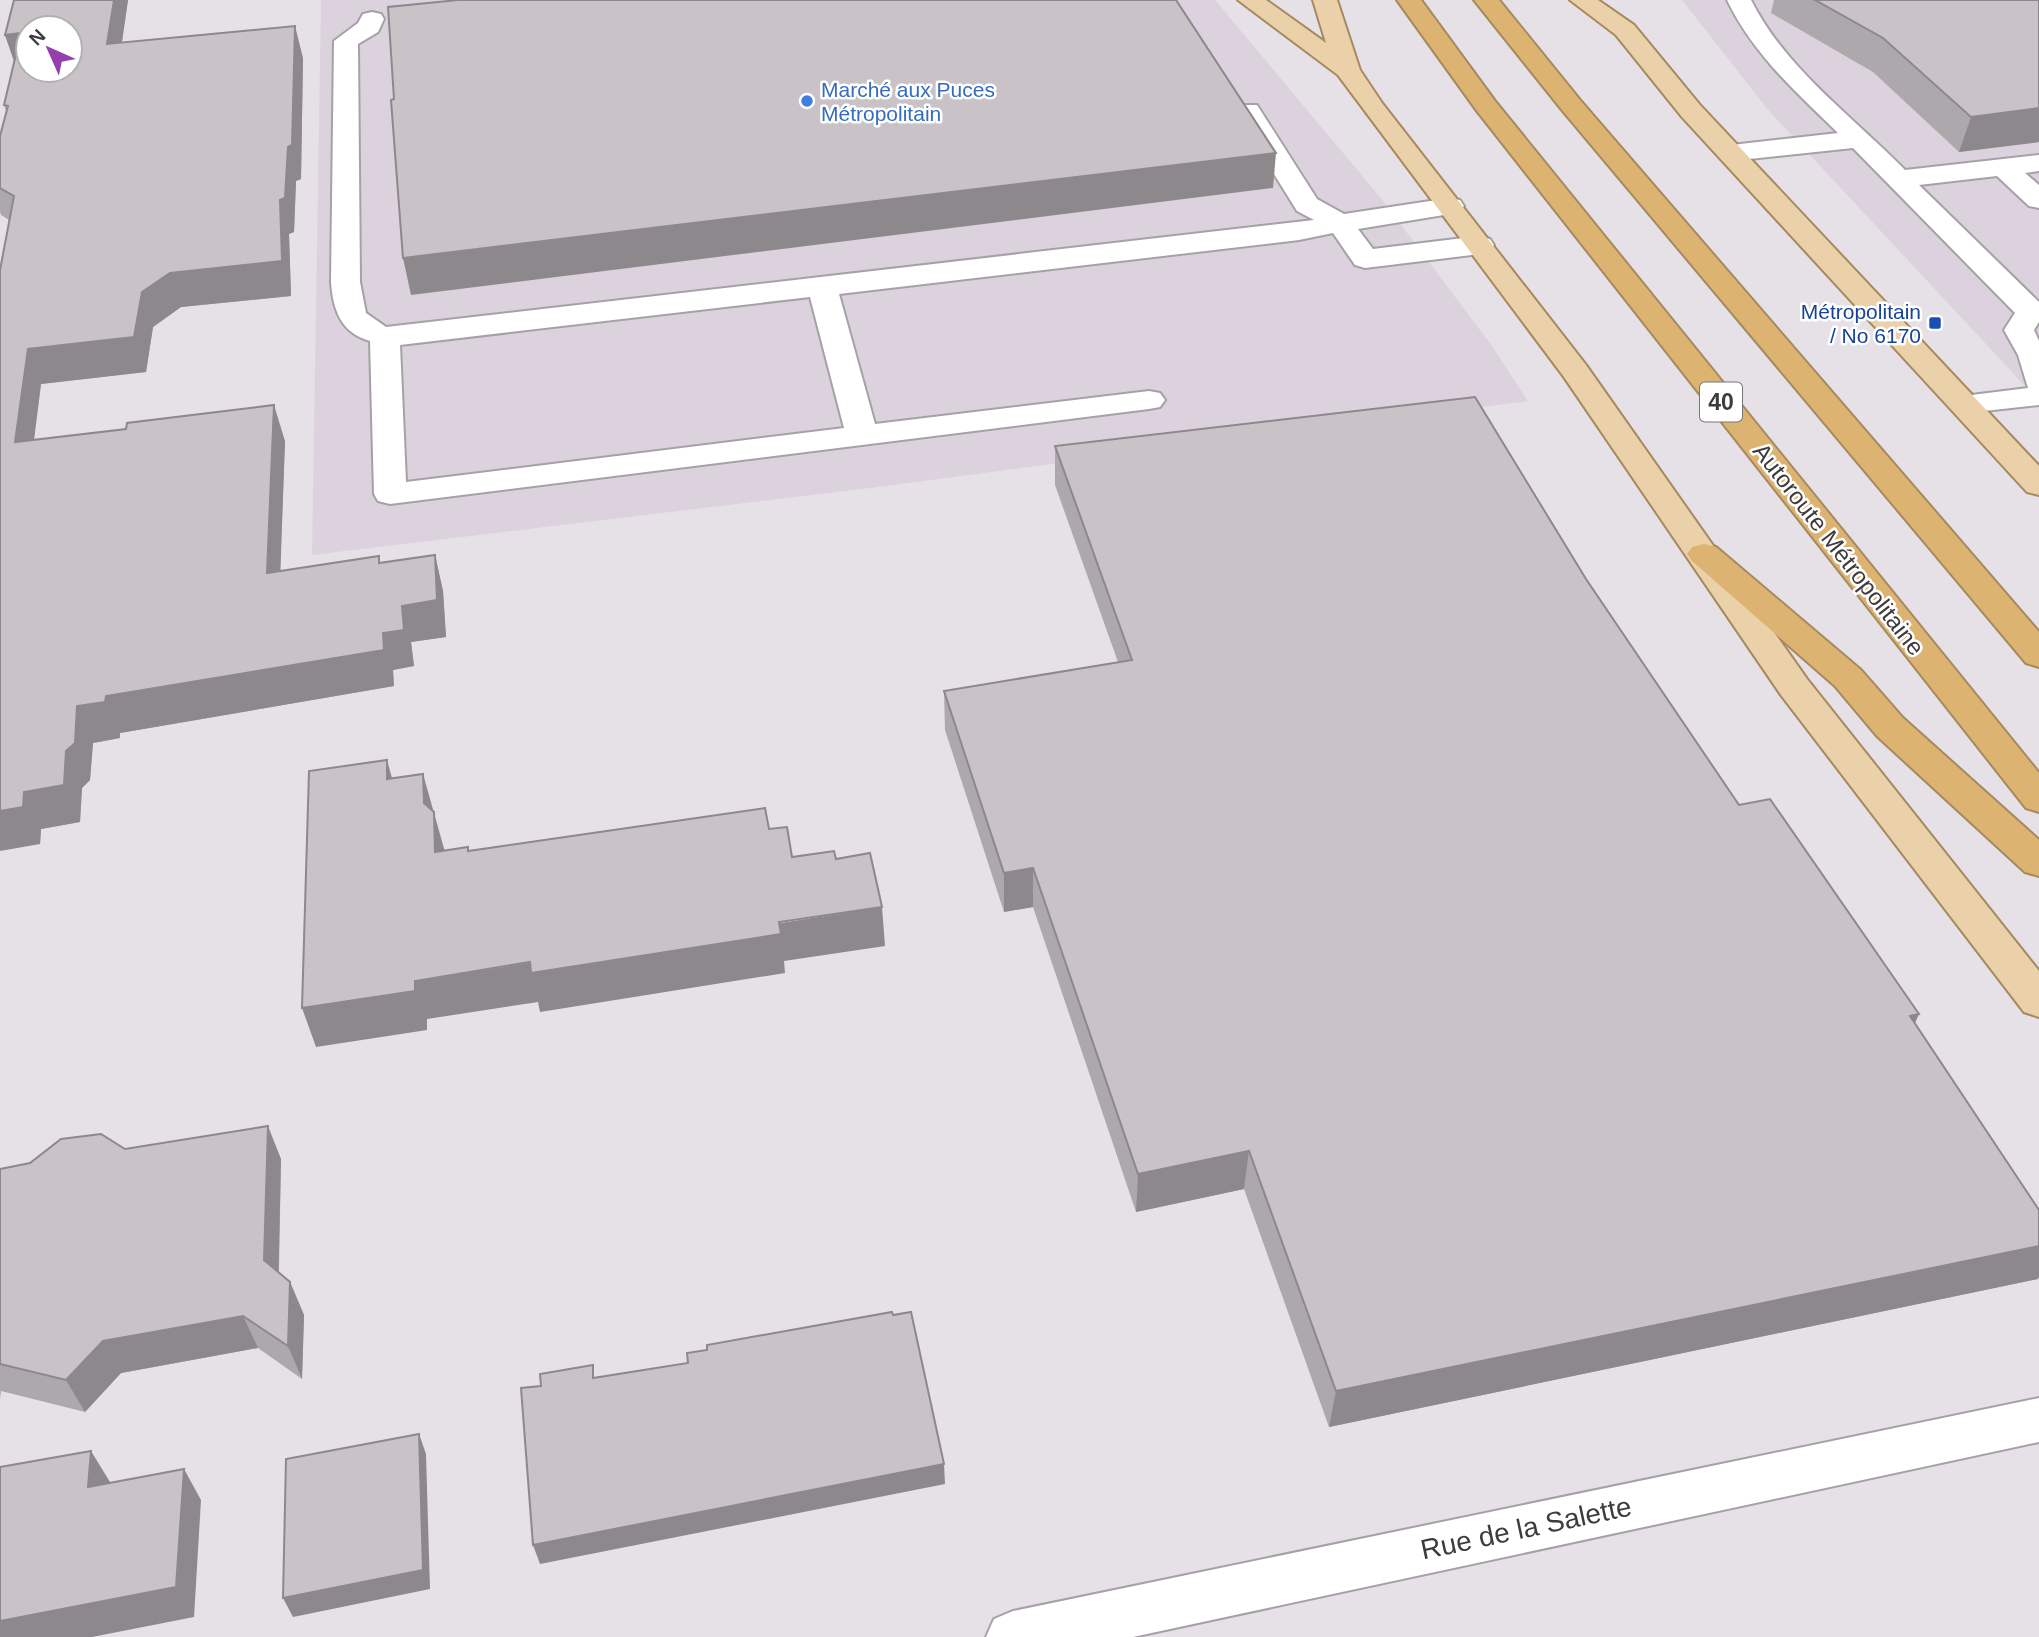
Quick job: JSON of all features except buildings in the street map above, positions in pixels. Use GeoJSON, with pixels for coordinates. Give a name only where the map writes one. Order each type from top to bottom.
{"type":"FeatureCollection","features":[{"type":"Feature","properties":{"kind":"highway","name":"Autoroute Métropolitaine"},"geometry":{"type":"LineString","coordinates":[[1409,0],[1486,106],[2039,799]]}},
{"type":"Feature","properties":{"kind":"highway"},"geometry":{"type":"LineString","coordinates":[[1486,0],[1588,126],[2039,655]]}},
{"type":"Feature","properties":{"kind":"highway"},"geometry":{"type":"LineString","coordinates":[[1704,554],[1848,678],[1890,727],[2039,862]]}},
{"type":"Feature","properties":{"kind":"main road"},"geometry":{"type":"LineString","coordinates":[[1325,0],[1347,70]]}},
{"type":"Feature","properties":{"kind":"main road"},"geometry":{"type":"LineString","coordinates":[[1582,0],[1625,30],[1674,92],[2039,485]]}},
{"type":"Feature","properties":{"kind":"main road"},"geometry":{"type":"LineString","coordinates":[[1620,0],[1625,30]]}},
{"type":"Feature","properties":{"kind":"main road"},"geometry":{"type":"LineString","coordinates":[[1257,3],[1347,70],[1575,371],[1794,687],[2039,1001]]}},
{"type":"Feature","properties":{"kind":"street"},"geometry":{"type":"LineString","coordinates":[[1739,0],[1749,25],[1764,45],[2035,311],[2019,330],[2021,338],[2033,354],[2039,382]]}},
{"type":"Feature","properties":{"kind":"street"},"geometry":{"type":"LineString","coordinates":[[383,12],[369,27],[346,41],[347,297],[352,315],[366,329],[385,336],[1299,232],[1450,206]]}},
{"type":"Feature","properties":{"kind":"street"},"geometry":{"type":"LineString","coordinates":[[1237,93],[1307,205],[1340,223],[1365,258],[1480,245]]}},
{"type":"Feature","properties":{"kind":"street"},"geometry":{"type":"LineString","coordinates":[[1731,153],[1859,139]]}},
{"type":"Feature","properties":{"kind":"street"},"geometry":{"type":"LineString","coordinates":[[1898,179],[2039,163]]}},
{"type":"Feature","properties":{"kind":"street"},"geometry":{"type":"LineString","coordinates":[[2003,167],[2039,200]]}},
{"type":"Feature","properties":{"kind":"street"},"geometry":{"type":"LineString","coordinates":[[822,286],[862,436]]}},
{"type":"Feature","properties":{"kind":"street"},"geometry":{"type":"LineString","coordinates":[[385,336],[390,494],[1149,400]]}},
{"type":"Feature","properties":{"kind":"street"},"geometry":{"type":"LineString","coordinates":[[1966,404],[2039,396]]}},
{"type":"Feature","properties":{"kind":"street","name":"Rue de la Salette"},"geometry":{"type":"LineString","coordinates":[[1013,1637],[2039,1420]]}},
{"type":"Feature","properties":{"kind":"shaded area"},"geometry":{"type":"Polygon","coordinates":[[[321,0],[1215,0],[1380,197],[1492,346],[1528,401],[870,488],[312,555],[321,0]]]}},
{"type":"Feature","properties":{"kind":"shaded area"},"geometry":{"type":"Polygon","coordinates":[[[1682,0],[2039,0],[2039,401],[1769,111],[1682,0]]]}},
{"type":"Feature","properties":{"kind":"place","name":"Marché aux Puces Métropolitain"},"geometry":{"type":"Point","coordinates":[807,101]}},
{"type":"Feature","properties":{"kind":"place","name":"Métropolitain / No 6170"},"geometry":{"type":"Point","coordinates":[1935,323]}}]}
